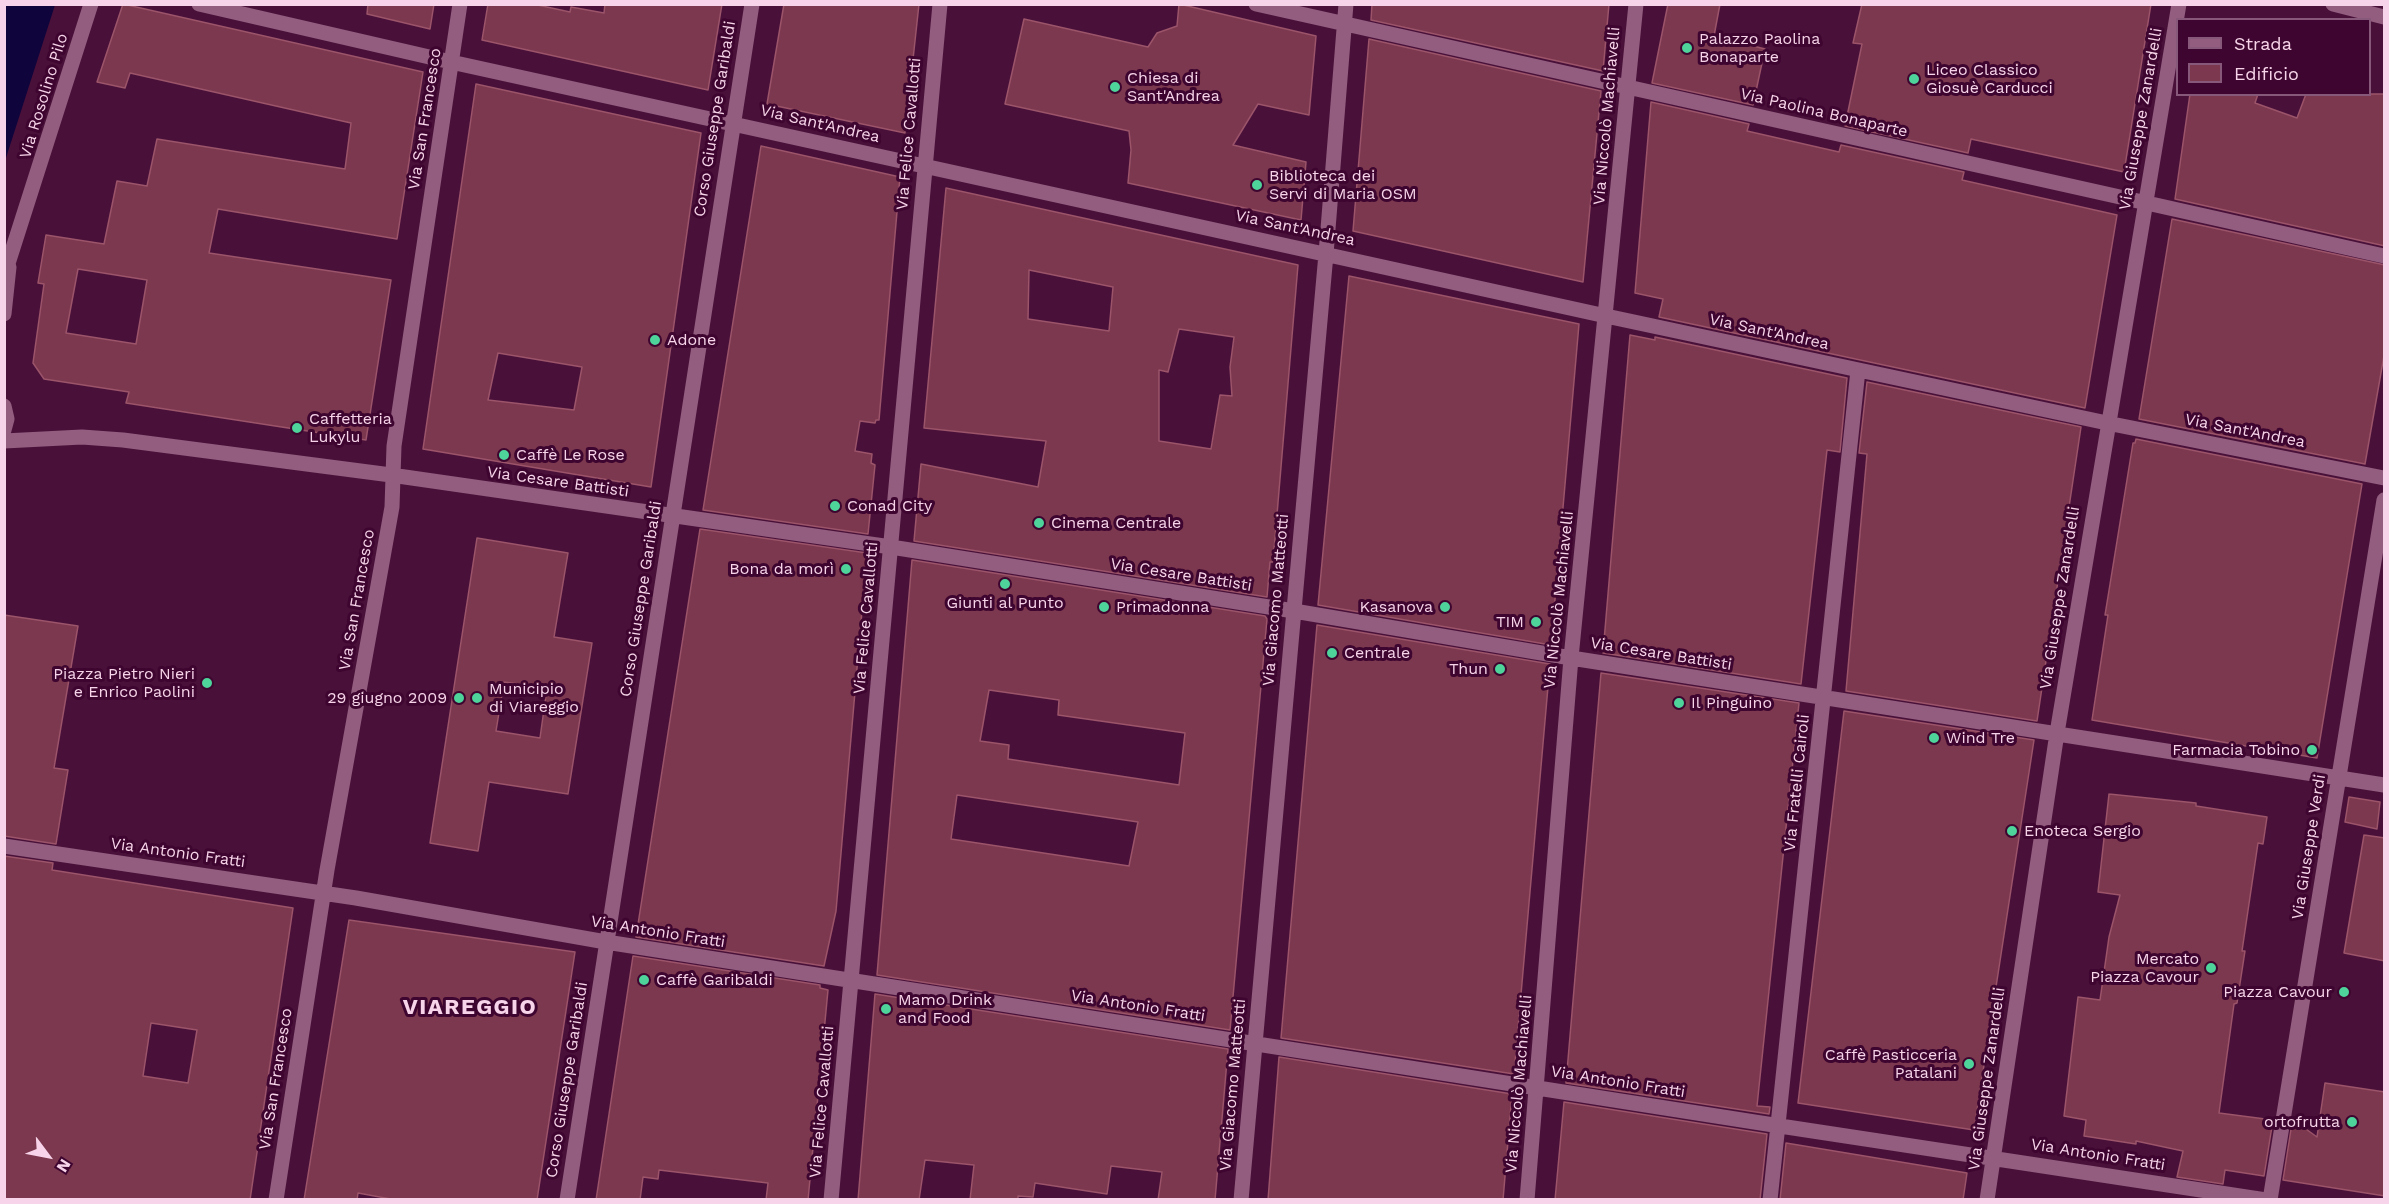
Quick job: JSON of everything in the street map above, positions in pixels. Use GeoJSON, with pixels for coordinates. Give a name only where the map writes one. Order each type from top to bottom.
{"type":"FeatureCollection","features":[{"type":"Feature","properties":{"kind":"street","name":"Via Rosolino Pilo"},"geometry":{"type":"LineString","coordinates":[[4,314],[7,272],[91,4]]}},
{"type":"Feature","properties":{"kind":"street","name":"Via Sant'Andrea"},"geometry":{"type":"LineString","coordinates":[[199,4],[451,62],[1606,316],[2107,423],[2385,478]]}},
{"type":"Feature","properties":{"kind":"street","name":"Via San Francesco"},"geometry":{"type":"LineString","coordinates":[[276,1200],[324,893],[392,507],[391,475],[394,446],[460,4]]}},
{"type":"Feature","properties":{"kind":"street","name":"Corso Giuseppe Garibaldi"},"geometry":{"type":"LineString","coordinates":[[567,1200],[752,4]]}},
{"type":"Feature","properties":{"kind":"street","name":"Via Felice Cavallotti"},"geometry":{"type":"LineString","coordinates":[[831,1200],[940,4]]}},
{"type":"Feature","properties":{"kind":"street","name":"Via Paolina Bonaparte"},"geometry":{"type":"LineString","coordinates":[[1256,4],[2385,256]]}},
{"type":"Feature","properties":{"kind":"street","name":"Via Giacomo Matteotti"},"geometry":{"type":"LineString","coordinates":[[1241,1200],[1326,254],[1346,4]]}},
{"type":"Feature","properties":{"kind":"street","name":"Via Niccolò Machiavelli"},"geometry":{"type":"LineString","coordinates":[[1527,1200],[1571,658],[1636,4]]}},
{"type":"Feature","properties":{"kind":"street"},"geometry":{"type":"LineString","coordinates":[[2332,4],[2385,17]]}},
{"type":"Feature","properties":{"kind":"street","name":"Via Giuseppe Zanardelli"},"geometry":{"type":"LineString","coordinates":[[1987,1200],[2057,733],[2107,423],[2176,22]]}},
{"type":"Feature","properties":{"kind":"street","name":"Via Fratelli Cairoli"},"geometry":{"type":"LineString","coordinates":[[1770,1200],[1780,1126],[1858,370]]}},
{"type":"Feature","properties":{"kind":"street"},"geometry":{"type":"LineString","coordinates":[[4,406],[7,419],[4,430]]}},
{"type":"Feature","properties":{"kind":"street","name":"Via Cesare Battisti"},"geometry":{"type":"LineString","coordinates":[[4,441],[110,438],[391,475],[891,548],[1294,611],[1823,698],[2385,785]]}},
{"type":"Feature","properties":{"kind":"street","name":"Via Giuseppe Verdi"},"geometry":{"type":"LineString","coordinates":[[2268,1200],[2385,500]]}},
{"type":"Feature","properties":{"kind":"street","name":"Via Antonio Fratti"},"geometry":{"type":"LineString","coordinates":[[4,846],[324,893],[606,942],[2268,1200]]}},
{"type":"Feature","properties":{"kind":"shaded area"},"geometry":{"type":"Polygon","coordinates":[[[4,5],[55,5],[5,161],[4,5]]]}},
{"type":"Feature","properties":{"kind":"building"},"geometry":{"type":"Polygon","coordinates":[[[123,4],[423,72],[397,239],[218,209],[209,253],[391,280],[366,440],[126,403],[129,392],[44,379],[33,363],[44,284],[38,283],[46,235],[104,244],[117,181],[147,186],[157,139],[345,169],[351,123],[130,73],[125,88],[97,82],[123,4]],[[78,269],[66,333],[136,344],[147,280],[78,269]]]}},
{"type":"Feature","properties":{"kind":"building"},"geometry":{"type":"Polygon","coordinates":[[[368,4],[434,4],[430,29],[367,14],[368,4]]]}},
{"type":"Feature","properties":{"kind":"building"},"geometry":{"type":"Polygon","coordinates":[[[488,4],[533,4],[570,12],[571,7],[604,13],[605,4],[722,4],[708,90],[482,40],[488,4]]]}},
{"type":"Feature","properties":{"kind":"building"},"geometry":{"type":"Polygon","coordinates":[[[784,4],[919,4],[905,133],[767,104],[784,4]]]}},
{"type":"Feature","properties":{"kind":"building"},"geometry":{"type":"Polygon","coordinates":[[[1179,4],[1316,36],[1309,115],[1258,104],[1233,145],[1306,162],[1301,220],[1128,183],[1131,150],[1129,131],[1005,104],[1024,19],[1148,47],[1157,33],[1177,26],[1179,4]]]}},
{"type":"Feature","properties":{"kind":"building"},"geometry":{"type":"Polygon","coordinates":[[[1372,4],[1609,4],[1603,71],[1371,20],[1372,4]]]}},
{"type":"Feature","properties":{"kind":"building","name":"Palazzo Paolina Bonaparte"},"geometry":{"type":"Polygon","coordinates":[[[1668,4],[1720,4],[1714,36],[1765,49],[1753,105],[1652,83],[1668,4]]]}},
{"type":"Feature","properties":{"kind":"building"},"geometry":{"type":"Polygon","coordinates":[[[1862,4],[2151,4],[2124,172],[1971,139],[1968,153],[1845,126],[1862,44],[1853,43],[1862,4]]]}},
{"type":"Feature","properties":{"kind":"building"},"geometry":{"type":"Polygon","coordinates":[[[1369,39],[1601,91],[1583,282],[1353,231],[1369,39]]]}},
{"type":"Feature","properties":{"kind":"building"},"geometry":{"type":"Polygon","coordinates":[[[476,84],[701,133],[651,487],[423,449],[476,84]],[[498,353],[488,400],[574,410],[582,367],[498,353]]]}},
{"type":"Feature","properties":{"kind":"building"},"geometry":{"type":"Polygon","coordinates":[[[2385,94],[2385,246],[2175,199],[2190,96],[2257,96],[2255,103],[2297,118],[2305,96],[2385,94]]]}},
{"type":"Feature","properties":{"kind":"building"},"geometry":{"type":"Polygon","coordinates":[[[1651,102],[1749,124],[1747,131],[1839,152],[1841,145],[1964,172],[1962,180],[2117,215],[2085,408],[1659,317],[1663,299],[1635,293],[1651,102]]]}},
{"type":"Feature","properties":{"kind":"building"},"geometry":{"type":"Polygon","coordinates":[[[761,146],[900,177],[879,420],[875,423],[860,421],[855,451],[872,454],[871,463],[875,465],[868,534],[703,510],[761,146]]]}},
{"type":"Feature","properties":{"kind":"building"},"geometry":{"type":"Polygon","coordinates":[[[946,188],[1298,265],[1273,562],[1270,562],[1267,597],[914,541],[921,464],[1038,487],[1046,441],[924,428],[946,188]],[[1029,270],[1028,319],[1109,331],[1113,287],[1029,270]],[[1179,329],[1168,372],[1159,370],[1159,441],[1211,449],[1220,395],[1232,396],[1230,367],[1234,337],[1179,329]]]}},
{"type":"Feature","properties":{"kind":"building"},"geometry":{"type":"Polygon","coordinates":[[[2172,219],[2385,265],[2385,350],[2365,464],[2139,419],[2172,219]]]}},
{"type":"Feature","properties":{"kind":"building"},"geometry":{"type":"Polygon","coordinates":[[[1349,276],[1579,324],[1551,645],[1318,605],[1349,276]]]}},
{"type":"Feature","properties":{"kind":"building"},"geometry":{"type":"Polygon","coordinates":[[[1630,335],[1655,340],[1655,337],[1847,378],[1840,452],[1827,450],[1801,684],[1603,653],[1630,335]]]}},
{"type":"Feature","properties":{"kind":"building"},"geometry":{"type":"Polygon","coordinates":[[[1867,382],[2081,427],[2037,721],[1846,691],[1867,454],[1859,453],[1867,382]]]}},
{"type":"Feature","properties":{"kind":"building"},"geometry":{"type":"Polygon","coordinates":[[[2136,439],[2362,484],[2317,758],[2092,720],[2108,615],[2105,615],[2133,443],[2136,439]]]}},
{"type":"Feature","properties":{"kind":"building"},"geometry":{"type":"Polygon","coordinates":[[[700,529],[867,553],[836,911],[824,966],[636,937],[700,529]]]}},
{"type":"Feature","properties":{"kind":"building","name":"Municipio di Viareggio"},"geometry":{"type":"Polygon","coordinates":[[[477,538],[568,553],[554,637],[592,643],[568,794],[489,782],[478,851],[430,843],[477,538]],[[504,682],[496,731],[540,738],[547,688],[504,682]]]}},
{"type":"Feature","properties":{"kind":"building"},"geometry":{"type":"Polygon","coordinates":[[[912,560],[1265,616],[1267,619],[1230,1030],[877,975],[912,560]],[[989,690],[980,741],[1009,745],[1008,759],[1179,785],[1185,733],[1058,715],[1059,700],[989,690]],[[957,795],[951,839],[1129,866],[1138,822],[957,795]]]}},
{"type":"Feature","properties":{"kind":"building"},"geometry":{"type":"Polygon","coordinates":[[[4,615],[78,626],[54,768],[68,770],[56,844],[4,836],[4,615]]]}},
{"type":"Feature","properties":{"kind":"building"},"geometry":{"type":"Polygon","coordinates":[[[1317,625],[1550,664],[1514,1074],[1281,1038],[1317,625]]]}},
{"type":"Feature","properties":{"kind":"building"},"geometry":{"type":"Polygon","coordinates":[[[1601,673],[1799,703],[1757,1106],[1770,1107],[1769,1114],[1566,1083],[1601,673]]]}},
{"type":"Feature","properties":{"kind":"building"},"geometry":{"type":"Polygon","coordinates":[[[1844,711],[2034,740],[1974,1130],[1798,1103],[1844,711]]]}},
{"type":"Feature","properties":{"kind":"building"},"geometry":{"type":"Polygon","coordinates":[[[2109,794],[2196,803],[2196,806],[2267,817],[2263,844],[2258,843],[2242,951],[2245,951],[2237,1003],[2234,1004],[2219,1113],[2273,1120],[2264,1176],[2225,1170],[2223,1184],[2177,1177],[2183,1151],[2136,1141],[2136,1144],[2084,1136],[2086,1120],[2064,1116],[2078,997],[2100,1000],[2109,937],[2120,895],[2098,892],[2109,794]]]}},
{"type":"Feature","properties":{"kind":"building"},"geometry":{"type":"Polygon","coordinates":[[[2349,797],[2380,802],[2377,829],[2345,822],[2349,797]]]}},
{"type":"Feature","properties":{"kind":"building"},"geometry":{"type":"Polygon","coordinates":[[[2364,835],[2385,838],[2385,961],[2344,953],[2364,835]]]}},
{"type":"Feature","properties":{"kind":"building"},"geometry":{"type":"Polygon","coordinates":[[[4,856],[53,863],[52,870],[293,908],[250,1200],[4,1200],[4,856]],[[151,1023],[143,1076],[188,1083],[197,1030],[151,1023]]]}},
{"type":"Feature","properties":{"kind":"building"},"geometry":{"type":"Polygon","coordinates":[[[349,920],[575,952],[537,1200],[396,1200],[358,1193],[357,1200],[304,1200],[349,920]]]}},
{"type":"Feature","properties":{"kind":"building"},"geometry":{"type":"Polygon","coordinates":[[[633,956],[820,985],[820,988],[828,990],[808,1200],[766,1200],[768,1183],[659,1170],[658,1179],[643,1177],[640,1200],[596,1200],[633,956]]]}},
{"type":"Feature","properties":{"kind":"building"},"geometry":{"type":"Polygon","coordinates":[[[875,994],[1228,1049],[1215,1200],[1158,1200],[1162,1172],[1111,1166],[1107,1194],[1035,1183],[1033,1197],[1018,1196],[1018,1200],[970,1200],[974,1165],[925,1160],[919,1200],[858,1200],[875,994]]]}},
{"type":"Feature","properties":{"kind":"building"},"geometry":{"type":"Polygon","coordinates":[[[1279,1057],[1512,1094],[1503,1200],[1268,1200],[1279,1057]]]}},
{"type":"Feature","properties":{"kind":"building"},"geometry":{"type":"Polygon","coordinates":[[[2325,1083],[2385,1092],[2385,1196],[2283,1180],[2292,1123],[2299,1124],[2317,1137],[2325,1083]]]}},
{"type":"Feature","properties":{"kind":"building"},"geometry":{"type":"Polygon","coordinates":[[[1564,1102],[1767,1134],[1760,1200],[1555,1200],[1564,1102]]]}},
{"type":"Feature","properties":{"kind":"building"},"geometry":{"type":"Polygon","coordinates":[[[1786,1143],[1967,1173],[1963,1200],[1780,1200],[1786,1143]]]}},
{"type":"Feature","properties":{"kind":"place","name":"Palazzo Paolina Bonaparte"},"geometry":{"type":"Point","coordinates":[1687,48]}},
{"type":"Feature","properties":{"kind":"place","name":"Liceo Classico Giosuè Carducci"},"geometry":{"type":"Point","coordinates":[1914,79]}},
{"type":"Feature","properties":{"kind":"place","name":"Chiesa di Sant'Andrea"},"geometry":{"type":"Point","coordinates":[1115,87]}},
{"type":"Feature","properties":{"kind":"place","name":"Biblioteca dei Servi di Maria OSM"},"geometry":{"type":"Point","coordinates":[1257,185]}},
{"type":"Feature","properties":{"kind":"place","name":"Adone"},"geometry":{"type":"Point","coordinates":[655,340]}},
{"type":"Feature","properties":{"kind":"place","name":"Caffetteria Lukylu"},"geometry":{"type":"Point","coordinates":[297,428]}},
{"type":"Feature","properties":{"kind":"place","name":"Caffè Le Rose"},"geometry":{"type":"Point","coordinates":[504,455]}},
{"type":"Feature","properties":{"kind":"place","name":"Conad City"},"geometry":{"type":"Point","coordinates":[835,506]}},
{"type":"Feature","properties":{"kind":"place","name":"Cinema Centrale"},"geometry":{"type":"Point","coordinates":[1039,523]}},
{"type":"Feature","properties":{"kind":"place","name":"Bona da morì"},"geometry":{"type":"Point","coordinates":[846,569]}},
{"type":"Feature","properties":{"kind":"place","name":"Giunti al Punto"},"geometry":{"type":"Point","coordinates":[1005,584]}},
{"type":"Feature","properties":{"kind":"place","name":"Primadonna"},"geometry":{"type":"Point","coordinates":[1104,607]}},
{"type":"Feature","properties":{"kind":"place","name":"Kasanova"},"geometry":{"type":"Point","coordinates":[1445,607]}},
{"type":"Feature","properties":{"kind":"place","name":"TIM"},"geometry":{"type":"Point","coordinates":[1536,622]}},
{"type":"Feature","properties":{"kind":"place","name":"Centrale"},"geometry":{"type":"Point","coordinates":[1332,653]}},
{"type":"Feature","properties":{"kind":"place","name":"Thun"},"geometry":{"type":"Point","coordinates":[1500,669]}},
{"type":"Feature","properties":{"kind":"place","name":"Piazza Pietro Nieri e Enrico Paolini"},"geometry":{"type":"Point","coordinates":[207,683]}},
{"type":"Feature","properties":{"kind":"place","name":"29 giugno 2009"},"geometry":{"type":"Point","coordinates":[459,698]}},
{"type":"Feature","properties":{"kind":"place","name":"Municipio di Viareggio"},"geometry":{"type":"Point","coordinates":[477,698]}},
{"type":"Feature","properties":{"kind":"place","name":"Il Pinguino"},"geometry":{"type":"Point","coordinates":[1679,703]}},
{"type":"Feature","properties":{"kind":"place","name":"Wind Tre"},"geometry":{"type":"Point","coordinates":[1934,738]}},
{"type":"Feature","properties":{"kind":"place","name":"Farmacia Tobino"},"geometry":{"type":"Point","coordinates":[2312,750]}},
{"type":"Feature","properties":{"kind":"place","name":"Enoteca Sergio"},"geometry":{"type":"Point","coordinates":[2012,831]}},
{"type":"Feature","properties":{"kind":"place","name":"Mercato Piazza Cavour"},"geometry":{"type":"Point","coordinates":[2211,968]}},
{"type":"Feature","properties":{"kind":"place","name":"Caffè Garibaldi"},"geometry":{"type":"Point","coordinates":[644,980]}},
{"type":"Feature","properties":{"kind":"place","name":"Piazza Cavour"},"geometry":{"type":"Point","coordinates":[2344,992]}},
{"type":"Feature","properties":{"kind":"place","name":"Mamo Drink and Food"},"geometry":{"type":"Point","coordinates":[886,1009]}},
{"type":"Feature","properties":{"kind":"place","name":"Caffè Pasticceria Patalani"},"geometry":{"type":"Point","coordinates":[1969,1064]}},
{"type":"Feature","properties":{"kind":"place","name":"ortofrutta"},"geometry":{"type":"Point","coordinates":[2352,1122]}},
{"type":"Feature","properties":{"kind":"district","name":"VIAREGGIO"},"geometry":{"type":"Point","coordinates":[470,1008]}}]}
